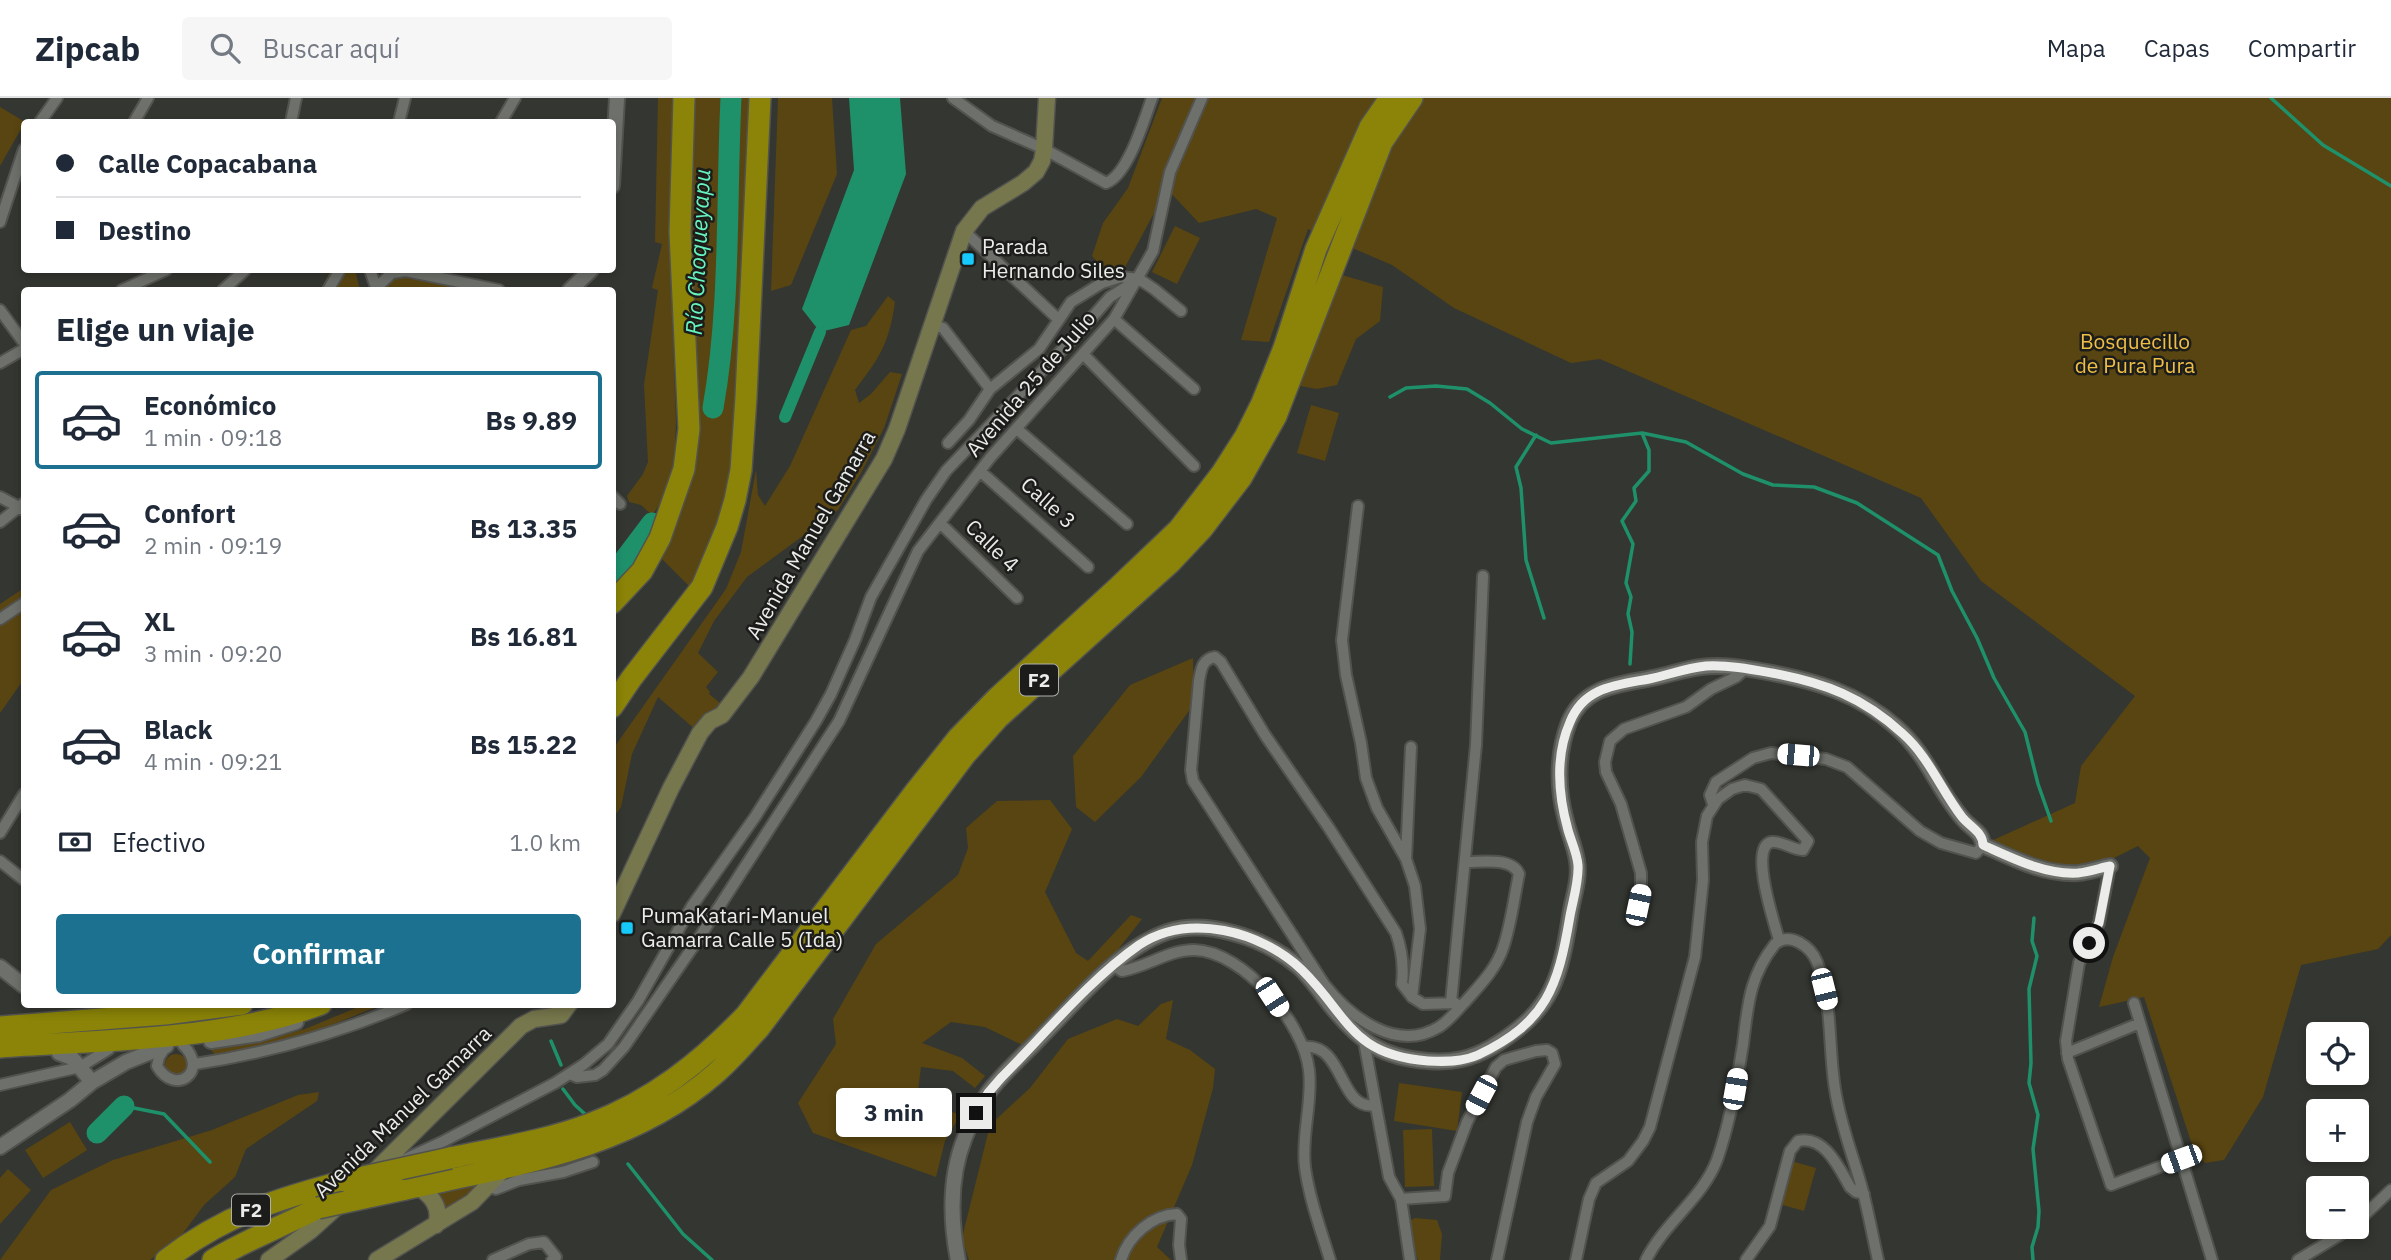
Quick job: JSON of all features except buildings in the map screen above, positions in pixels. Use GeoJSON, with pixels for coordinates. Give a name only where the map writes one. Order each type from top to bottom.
{"type":"FeatureCollection","features":[{"type":"Feature","properties":{"kind":"highway"},"geometry":{"type":"LineString","coordinates":[[616,599],[642,571],[660,538],[684,469],[689,429],[680,232],[684,98]]}},
{"type":"Feature","properties":{"kind":"highway"},"geometry":{"type":"LineString","coordinates":[[616,701],[702,587],[735,500],[741,470],[747,397],[760,98]]}},
{"type":"Feature","properties":{"kind":"highway","name":"F2"},"geometry":{"type":"LineString","coordinates":[[166,1260],[201,1237],[259,1206],[345,1181],[540,1139],[591,1124],[654,1094],[710,1052],[746,1015],[958,738],[998,697],[1184,523],[1203,499],[1245,438],[1262,403],[1284,348],[1316,249],[1370,127],[1390,98]]}},
{"type":"Feature","properties":{"kind":"highway","name":"F2"},"geometry":{"type":"LineString","coordinates":[[213,1260],[318,1208],[572,1151],[634,1127],[715,1074],[760,1027],[925,804],[965,755],[998,718],[1151,581],[1202,529],[1241,478],[1271,428],[1302,354],[1378,152],[1412,98]]}},
{"type":"Feature","properties":{"kind":"highway"},"geometry":{"type":"LineString","coordinates":[[0,1047],[149,1037],[225,1028],[268,1021],[309,1008]]}},
{"type":"Feature","properties":{"kind":"highway"},"geometry":{"type":"LineString","coordinates":[[0,1027],[172,1009]]}},
{"type":"Feature","properties":{"kind":"main road","name":"Avenida Manuel Gamarra"},"geometry":{"type":"LineString","coordinates":[[616,905],[700,733],[710,721],[722,715],[751,677],[884,459],[897,429],[964,231],[982,208],[1023,183],[1037,172],[1042,161],[1047,98]]}},
{"type":"Feature","properties":{"kind":"main road","name":"Avenida Manuel Gamarra"},"geometry":{"type":"LineString","coordinates":[[269,1260],[310,1231],[381,1166],[521,1026],[534,1019],[561,1015],[566,1008]]}},
{"type":"Feature","properties":{"kind":"main road"},"geometry":{"type":"LineString","coordinates":[[377,1260],[472,1202],[507,1166]]}},
{"type":"Feature","properties":{"kind":"main road"},"geometry":{"type":"LineString","coordinates":[[409,1188],[428,1193],[437,1206],[436,1225]]}},
{"type":"Feature","properties":{"kind":"street"},"geometry":{"type":"LineString","coordinates":[[42,119],[57,98]]}},
{"type":"Feature","properties":{"kind":"street"},"geometry":{"type":"LineString","coordinates":[[136,119],[148,98]]}},
{"type":"Feature","properties":{"kind":"street"},"geometry":{"type":"LineString","coordinates":[[292,119],[296,98]]}},
{"type":"Feature","properties":{"kind":"street"},"geometry":{"type":"LineString","coordinates":[[400,119],[405,98]]}},
{"type":"Feature","properties":{"kind":"street"},"geometry":{"type":"LineString","coordinates":[[503,119],[514,98]]}},
{"type":"Feature","properties":{"kind":"street"},"geometry":{"type":"LineString","coordinates":[[616,119],[617,98]]}},
{"type":"Feature","properties":{"kind":"street"},"geometry":{"type":"LineString","coordinates":[[953,98],[992,125],[1044,149],[1092,178],[1106,183],[1113,181],[1130,153],[1152,98]]}},
{"type":"Feature","properties":{"kind":"street"},"geometry":{"type":"LineString","coordinates":[[1139,279],[1153,251],[1170,172],[1202,98]]}},
{"type":"Feature","properties":{"kind":"street"},"geometry":{"type":"LineString","coordinates":[[0,222],[21,159]]}},
{"type":"Feature","properties":{"kind":"street"},"geometry":{"type":"LineString","coordinates":[[964,231],[1058,319]]}},
{"type":"Feature","properties":{"kind":"street"},"geometry":{"type":"LineString","coordinates":[[129,287],[159,273]]}},
{"type":"Feature","properties":{"kind":"street"},"geometry":{"type":"LineString","coordinates":[[226,287],[242,273]]}},
{"type":"Feature","properties":{"kind":"street"},"geometry":{"type":"LineString","coordinates":[[378,287],[392,273]]}},
{"type":"Feature","properties":{"kind":"street"},"geometry":{"type":"LineString","coordinates":[[416,273],[484,287]]}},
{"type":"Feature","properties":{"kind":"street"},"geometry":{"type":"LineString","coordinates":[[573,287],[588,273]]}},
{"type":"Feature","properties":{"kind":"street"},"geometry":{"type":"LineString","coordinates":[[948,443],[969,420],[990,390],[1039,349],[1071,302],[1107,280],[1121,277],[1139,279],[1181,311]]}},
{"type":"Feature","properties":{"kind":"street","name":"Avenida 25 de Julio"},"geometry":{"type":"LineString","coordinates":[[570,1074],[577,1077],[595,1075],[624,1047],[697,941],[839,721],[918,551],[980,471],[1114,319],[1139,279]]}},
{"type":"Feature","properties":{"kind":"street","name":"Avenida 25 de Julio"},"geometry":{"type":"LineString","coordinates":[[381,1166],[405,1160],[570,1074],[600,1051],[619,1031],[692,906],[755,817],[816,721],[855,640],[871,597],[946,471],[1110,297],[1139,279]]}},
{"type":"Feature","properties":{"kind":"street"},"geometry":{"type":"LineString","coordinates":[[0,310],[21,339]]}},
{"type":"Feature","properties":{"kind":"street"},"geometry":{"type":"LineString","coordinates":[[1114,319],[1194,389]]}},
{"type":"Feature","properties":{"kind":"street"},"geometry":{"type":"LineString","coordinates":[[933,325],[943,328],[990,390]]}},
{"type":"Feature","properties":{"kind":"street"},"geometry":{"type":"LineString","coordinates":[[0,363],[21,351]]}},
{"type":"Feature","properties":{"kind":"street"},"geometry":{"type":"LineString","coordinates":[[1084,355],[1194,466]]}},
{"type":"Feature","properties":{"kind":"street"},"geometry":{"type":"LineString","coordinates":[[1017,429],[1127,524]]}},
{"type":"Feature","properties":{"kind":"street","name":"Calle 3"},"geometry":{"type":"LineString","coordinates":[[980,471],[1087,567]]}},
{"type":"Feature","properties":{"kind":"street"},"geometry":{"type":"LineString","coordinates":[[0,497],[21,506]]}},
{"type":"Feature","properties":{"kind":"street"},"geometry":{"type":"LineString","coordinates":[[1358,506],[1342,640],[1366,778],[1377,808],[1406,859],[1417,895],[1420,929],[1412,997]]}},
{"type":"Feature","properties":{"kind":"street"},"geometry":{"type":"LineString","coordinates":[[0,522],[21,508]]}},
{"type":"Feature","properties":{"kind":"street","name":"Calle 4"},"geometry":{"type":"LineString","coordinates":[[940,523],[1017,598]]}},
{"type":"Feature","properties":{"kind":"street"},"geometry":{"type":"LineString","coordinates":[[1466,862],[1509,863],[1515,866],[1519,874],[1503,947],[1491,970],[1456,1003],[1423,1004],[1412,997],[1402,984],[1404,968],[1401,945],[1396,933],[1265,735],[1229,674],[1215,657],[1210,658],[1201,669],[1191,769],[1194,781],[1335,998],[1374,1027],[1402,1036],[1418,1035],[1448,1021],[1456,1003],[1466,862],[1476,745],[1483,576]]}},
{"type":"Feature","properties":{"kind":"street"},"geometry":{"type":"LineString","coordinates":[[0,619],[21,605]]}},
{"type":"Feature","properties":{"kind":"street"},"geometry":{"type":"LineString","coordinates":[[958,1260],[951,1204],[963,1143],[988,1093],[1114,966],[1141,944],[1168,932],[1198,928],[1220,929],[1239,934],[1285,956],[1303,970],[1343,1020],[1364,1041],[1379,1051],[1418,1060],[1454,1062],[1480,1054],[1538,1012],[1553,989],[1560,968],[1578,876],[1576,854],[1559,789],[1559,765],[1567,727],[1573,713],[1592,693],[1612,685],[1703,666],[1746,668],[1808,680],[1845,692],[1891,722],[1911,741],[1927,761],[1952,805],[1966,823],[1981,835],[1983,845]]}},
{"type":"Feature","properties":{"kind":"street"},"geometry":{"type":"LineString","coordinates":[[1638,905],[1642,890],[1641,873],[1621,804],[1606,772],[1605,762],[1610,741],[1624,729],[1686,707],[1746,668]]}},
{"type":"Feature","properties":{"kind":"street"},"geometry":{"type":"LineString","coordinates":[[1406,859],[1411,747]]}},
{"type":"Feature","properties":{"kind":"street"},"geometry":{"type":"LineString","coordinates":[[1713,804],[1710,795],[1716,782],[1753,758],[1771,753],[1826,759],[1847,767],[1911,824],[1941,842],[1976,853],[1983,845]]}},
{"type":"Feature","properties":{"kind":"street"},"geometry":{"type":"LineString","coordinates":[[1576,1260],[1596,1184],[1628,1161],[1650,1127],[1656,1110],[1695,957],[1703,880],[1702,842],[1707,816],[1713,804],[1732,789],[1745,785],[1753,786],[1767,794],[1807,838],[1807,846],[1803,850],[1783,843],[1767,843],[1760,857],[1779,940]]}},
{"type":"Feature","properties":{"kind":"street"},"geometry":{"type":"LineString","coordinates":[[0,833],[21,799]]}},
{"type":"Feature","properties":{"kind":"street"},"geometry":{"type":"LineString","coordinates":[[1983,845],[2028,865],[2054,870],[2078,873],[2110,866],[2099,923],[2079,963],[2066,1041],[2067,1053],[2111,1185],[2181,1159]]}},
{"type":"Feature","properties":{"kind":"street"},"geometry":{"type":"LineString","coordinates":[[0,861],[21,878]]}},
{"type":"Feature","properties":{"kind":"street"},"geometry":{"type":"LineString","coordinates":[[1779,940],[1796,941],[1805,945],[1817,963],[1830,1016],[1838,1106],[1864,1194],[1878,1260]]}},
{"type":"Feature","properties":{"kind":"street"},"geometry":{"type":"LineString","coordinates":[[1646,1260],[1653,1246],[1700,1190],[1716,1162],[1735,1089],[1751,984],[1768,953],[1779,940]]}},
{"type":"Feature","properties":{"kind":"street"},"geometry":{"type":"LineString","coordinates":[[1114,966],[1122,971],[1164,956],[1193,950],[1223,956],[1245,970],[1272,997],[1304,1047],[1310,1072],[1304,1164],[1330,1260]]}},
{"type":"Feature","properties":{"kind":"street"},"geometry":{"type":"LineString","coordinates":[[0,967],[21,984]]}},
{"type":"Feature","properties":{"kind":"street"},"geometry":{"type":"LineString","coordinates":[[2134,1003],[2212,1260]]}},
{"type":"Feature","properties":{"kind":"street"},"geometry":{"type":"LineString","coordinates":[[0,1052],[16,1055],[183,1045],[259,1034],[314,1017],[326,1008]]}},
{"type":"Feature","properties":{"kind":"street"},"geometry":{"type":"LineString","coordinates":[[195,1064],[285,1047],[398,1008]]}},
{"type":"Feature","properties":{"kind":"street"},"geometry":{"type":"LineString","coordinates":[[2067,1053],[2140,1024]]}},
{"type":"Feature","properties":{"kind":"street"},"geometry":{"type":"LineString","coordinates":[[1364,1041],[1389,1177],[1401,1199],[1410,1260]]}},
{"type":"Feature","properties":{"kind":"street"},"geometry":{"type":"LineString","coordinates":[[166,1046],[157,1066],[162,1075],[170,1080],[180,1081],[189,1076],[195,1064],[192,1053],[183,1045]]}},
{"type":"Feature","properties":{"kind":"street"},"geometry":{"type":"LineString","coordinates":[[0,1147],[92,1082],[126,1062],[166,1046]]}},
{"type":"Feature","properties":{"kind":"street"},"geometry":{"type":"LineString","coordinates":[[1304,1047],[1313,1046],[1329,1057],[1356,1101],[1364,1106],[1374,1105]]}},
{"type":"Feature","properties":{"kind":"street"},"geometry":{"type":"LineString","coordinates":[[0,1085],[80,1067],[109,1049]]}},
{"type":"Feature","properties":{"kind":"street"},"geometry":{"type":"LineString","coordinates":[[1401,1199],[1445,1196],[1448,1173],[1467,1122],[1496,1067],[1504,1060],[1547,1050],[1555,1057],[1555,1064],[1536,1097],[1527,1122],[1497,1260]]}},
{"type":"Feature","properties":{"kind":"street"},"geometry":{"type":"LineString","coordinates":[[59,1053],[72,1058],[92,1082]]}},
{"type":"Feature","properties":{"kind":"street"},"geometry":{"type":"LineString","coordinates":[[1480,1054],[1496,1067]]}},
{"type":"Feature","properties":{"kind":"street"},"geometry":{"type":"LineString","coordinates":[[126,1062],[157,1066]]}},
{"type":"Feature","properties":{"kind":"street"},"geometry":{"type":"LineString","coordinates":[[1746,1260],[1770,1226],[1790,1151],[1798,1141],[1810,1139],[1822,1145],[1850,1187],[1864,1194]]}},
{"type":"Feature","properties":{"kind":"street"},"geometry":{"type":"LineString","coordinates":[[487,1186],[496,1189],[519,1180],[563,1172],[593,1162]]}},
{"type":"Feature","properties":{"kind":"street"},"geometry":{"type":"LineString","coordinates":[[2369,1211],[2391,1190]]}},
{"type":"Feature","properties":{"kind":"street"},"geometry":{"type":"LineString","coordinates":[[1121,1260],[1124,1249],[1135,1234],[1163,1215],[1177,1214],[1181,1219],[1181,1260]]}},
{"type":"Feature","properties":{"kind":"street"},"geometry":{"type":"LineString","coordinates":[[2298,1260],[2333,1239]]}},
{"type":"Feature","properties":{"kind":"street"},"geometry":{"type":"LineString","coordinates":[[493,1260],[529,1244],[544,1242],[556,1257],[552,1260]]}},
{"type":"Feature","properties":{"kind":"green space"},"geometry":{"type":"Polygon","coordinates":[[[658,98],[673,98],[670,255],[676,422],[674,471],[668,493],[652,515],[641,505],[629,502],[627,496],[648,462],[644,385],[658,290],[652,288],[662,244],[655,242],[658,98]]]}},
{"type":"Feature","properties":{"kind":"green space"},"geometry":{"type":"Polygon","coordinates":[[[693,98],[726,98],[714,340],[707,413],[719,414],[725,382],[740,98],[751,98],[736,415],[730,480],[720,524],[707,557],[690,587],[662,559],[679,519],[691,476],[693,98]]]}},
{"type":"Feature","properties":{"kind":"green space"},"geometry":{"type":"Polygon","coordinates":[[[778,98],[832,98],[837,174],[791,285],[771,291],[778,98]]]}},
{"type":"Feature","properties":{"kind":"green space","name":"Bosquecillo de Pura Pura"},"geometry":{"type":"Polygon","coordinates":[[[1162,98],[2391,98],[2391,935],[2378,949],[2301,965],[2263,1097],[2224,1160],[2205,1163],[2194,1151],[2144,997],[2099,1007],[2113,957],[2150,858],[2138,846],[2090,870],[2050,870],[1991,841],[2075,803],[2081,766],[2135,696],[1981,581],[1921,498],[1600,359],[1571,363],[1454,308],[1392,265],[1308,229],[1269,342],[1241,340],[1277,218],[1256,209],[1199,223],[1167,189],[1124,269],[1106,272],[1092,256],[1103,223],[1128,188],[1162,98]]]}},
{"type":"Feature","properties":{"kind":"green space"},"geometry":{"type":"Polygon","coordinates":[[[0,107],[21,120],[21,129],[0,166],[0,107]]]}},
{"type":"Feature","properties":{"kind":"green space"},"geometry":{"type":"Polygon","coordinates":[[[1175,226],[1200,238],[1177,284],[1152,272],[1175,226]]]}},
{"type":"Feature","properties":{"kind":"green space"},"geometry":{"type":"Polygon","coordinates":[[[329,273],[356,273],[359,287],[322,287],[329,273]]]}},
{"type":"Feature","properties":{"kind":"green space"},"geometry":{"type":"Polygon","coordinates":[[[1342,275],[1383,287],[1380,321],[1356,339],[1337,385],[1317,389],[1300,386],[1315,337],[1342,275]]]}},
{"type":"Feature","properties":{"kind":"green space"},"geometry":{"type":"Polygon","coordinates":[[[403,276],[456,287],[386,287],[390,280],[403,276]]]}},
{"type":"Feature","properties":{"kind":"green space"},"geometry":{"type":"Polygon","coordinates":[[[888,296],[895,302],[886,340],[877,359],[855,390],[859,403],[871,394],[890,372],[902,374],[884,428],[861,473],[838,510],[747,577],[714,621],[698,653],[718,672],[706,687],[709,694],[720,703],[697,731],[658,697],[632,754],[621,807],[616,814],[616,745],[726,589],[741,552],[756,470],[758,495],[765,506],[790,466],[851,330],[866,326],[888,296]]]}},
{"type":"Feature","properties":{"kind":"green space"},"geometry":{"type":"Polygon","coordinates":[[[1311,405],[1339,413],[1325,461],[1297,453],[1311,405]]]}},
{"type":"Feature","properties":{"kind":"green space"},"geometry":{"type":"Polygon","coordinates":[[[21,590],[21,683],[0,713],[0,604],[21,590]]]}},
{"type":"Feature","properties":{"kind":"green space"},"geometry":{"type":"Polygon","coordinates":[[[1193,658],[1194,704],[1141,777],[1095,822],[1076,807],[1073,756],[1130,685],[1193,658]]]}},
{"type":"Feature","properties":{"kind":"green space"},"geometry":{"type":"Polygon","coordinates":[[[1050,800],[1072,829],[1045,892],[1076,953],[1088,961],[1131,915],[1142,919],[1098,975],[1024,1046],[985,1027],[951,1022],[922,1043],[962,1058],[985,1076],[975,1088],[953,1071],[921,1067],[917,1098],[960,1115],[945,1141],[936,1177],[813,1133],[798,1103],[836,1044],[833,1019],[876,944],[958,875],[968,848],[966,828],[997,801],[1050,800]]]}},
{"type":"Feature","properties":{"kind":"green space"},"geometry":{"type":"Polygon","coordinates":[[[1173,1000],[1166,1039],[1190,1050],[1215,1069],[1213,1088],[1192,1165],[1157,1247],[1171,1260],[969,1260],[962,1238],[990,1125],[1030,1088],[1068,1039],[1117,1019],[1138,1026],[1161,1004],[1173,1000]]]}},
{"type":"Feature","properties":{"kind":"green space"},"geometry":{"type":"Polygon","coordinates":[[[356,1008],[374,1008],[292,1041],[215,1055],[211,1050],[259,1042],[305,1029],[356,1008]]]}},
{"type":"Feature","properties":{"kind":"green space"},"geometry":{"type":"Polygon","coordinates":[[[172,1054],[180,1054],[187,1061],[187,1069],[180,1076],[172,1076],[165,1069],[165,1061],[172,1054]]]}},
{"type":"Feature","properties":{"kind":"green space"},"geometry":{"type":"Polygon","coordinates":[[[1399,1083],[1462,1092],[1457,1131],[1394,1121],[1399,1083]]]}},
{"type":"Feature","properties":{"kind":"green space"},"geometry":{"type":"Polygon","coordinates":[[[319,1092],[317,1101],[246,1149],[235,1177],[204,1205],[181,1236],[150,1260],[0,1260],[51,1190],[113,1160],[212,1130],[298,1095],[319,1092]]]}},
{"type":"Feature","properties":{"kind":"green space"},"geometry":{"type":"Polygon","coordinates":[[[70,1122],[87,1150],[43,1178],[25,1150],[70,1122]]]}},
{"type":"Feature","properties":{"kind":"green space"},"geometry":{"type":"Polygon","coordinates":[[[1432,1129],[1434,1186],[1405,1187],[1403,1130],[1432,1129]]]}},
{"type":"Feature","properties":{"kind":"green space"},"geometry":{"type":"Polygon","coordinates":[[[1791,1161],[1816,1168],[1804,1211],[1779,1204],[1791,1161]]]}},
{"type":"Feature","properties":{"kind":"green space"},"geometry":{"type":"Polygon","coordinates":[[[8,1169],[31,1190],[0,1224],[0,1178],[8,1169]]]}},
{"type":"Feature","properties":{"kind":"green space"},"geometry":{"type":"Polygon","coordinates":[[[480,1184],[444,1211],[436,1191],[480,1184]]]}},
{"type":"Feature","properties":{"kind":"green space"},"geometry":{"type":"Polygon","coordinates":[[[1415,1218],[1437,1220],[1442,1234],[1440,1260],[1418,1260],[1407,1222],[1415,1218]]]}},
{"type":"Feature","properties":{"kind":"shaded area"},"geometry":{"type":"Polygon","coordinates":[[[849,98],[900,98],[906,174],[849,325],[820,332],[802,309],[854,170],[849,98]]]}},
{"type":"Feature","properties":{"kind":"waterway","name":"Río Choqueyapu"},"geometry":{"type":"LineString","coordinates":[[713,408],[723,331],[731,98]]}},
{"type":"Feature","properties":{"kind":"waterway"},"geometry":{"type":"LineString","coordinates":[[2271,98],[2323,145],[2391,186]]}},
{"type":"Feature","properties":{"kind":"waterway"},"geometry":{"type":"LineString","coordinates":[[785,417],[820,332]]}},
{"type":"Feature","properties":{"kind":"waterway"},"geometry":{"type":"LineString","coordinates":[[1390,397],[1406,388],[1436,386],[1467,389],[1490,403],[1522,429],[1551,443],[1642,433],[1686,442],[1743,474],[1773,485],[1814,487],[1857,503],[1938,555],[1952,591],[1994,678],[2025,732],[2038,784],[2051,821]]}},
{"type":"Feature","properties":{"kind":"waterway"},"geometry":{"type":"LineString","coordinates":[[1630,664],[1632,632],[1628,614],[1631,597],[1626,583],[1633,544],[1622,521],[1636,501],[1634,488],[1649,471],[1649,450],[1642,433]]}},
{"type":"Feature","properties":{"kind":"waterway"},"geometry":{"type":"LineString","coordinates":[[1536,435],[1516,467],[1521,488],[1526,560],[1544,618]]}},
{"type":"Feature","properties":{"kind":"waterway","name":"Río Choqueyapu"},"geometry":{"type":"LineString","coordinates":[[616,571],[652,523]]}},
{"type":"Feature","properties":{"kind":"waterway"},"geometry":{"type":"LineString","coordinates":[[2033,1260],[2032,1247],[2039,1211],[2033,1149],[2038,1115],[2029,1083],[2029,989],[2037,956],[2032,941],[2034,918]]}},
{"type":"Feature","properties":{"kind":"waterway"},"geometry":{"type":"LineString","coordinates":[[551,1041],[561,1065]]}},
{"type":"Feature","properties":{"kind":"waterway"},"geometry":{"type":"LineString","coordinates":[[563,1089],[586,1115]]}},
{"type":"Feature","properties":{"kind":"waterway"},"geometry":{"type":"LineString","coordinates":[[124,1106],[164,1114],[210,1162]]}},
{"type":"Feature","properties":{"kind":"waterway","name":"Río Choqueyapu"},"geometry":{"type":"LineString","coordinates":[[97,1133],[124,1106]]}},
{"type":"Feature","properties":{"kind":"waterway"},"geometry":{"type":"LineString","coordinates":[[628,1164],[683,1234],[712,1260]]}},
{"type":"Feature","properties":{"kind":"place","name":"Parada Hernando Siles"},"geometry":{"type":"Point","coordinates":[968,259]}},
{"type":"Feature","properties":{"kind":"place","name":"PumaKatari-Manuel Gamarra Calle 5 (Ida)"},"geometry":{"type":"Point","coordinates":[627,928]}},
{"type":"Feature","properties":{"kind":"route"},"geometry":{"type":"LineString","coordinates":[[976,1113],[1001,1078],[1099,979],[1141,944],[1168,932],[1186,928],[1220,929],[1239,934],[1285,956],[1303,970],[1352,1030],[1379,1051],[1418,1060],[1454,1062],[1475,1056],[1494,1046],[1538,1012],[1553,989],[1560,968],[1578,876],[1576,854],[1559,789],[1559,765],[1567,727],[1573,713],[1592,693],[1612,685],[1703,666],[1746,668],[1808,680],[1845,692],[1891,722],[1911,741],[1927,761],[1952,805],[1966,823],[1981,835],[1983,845],[2028,865],[2054,870],[2078,873],[2110,866],[2099,923],[2089,943]]}}]}
